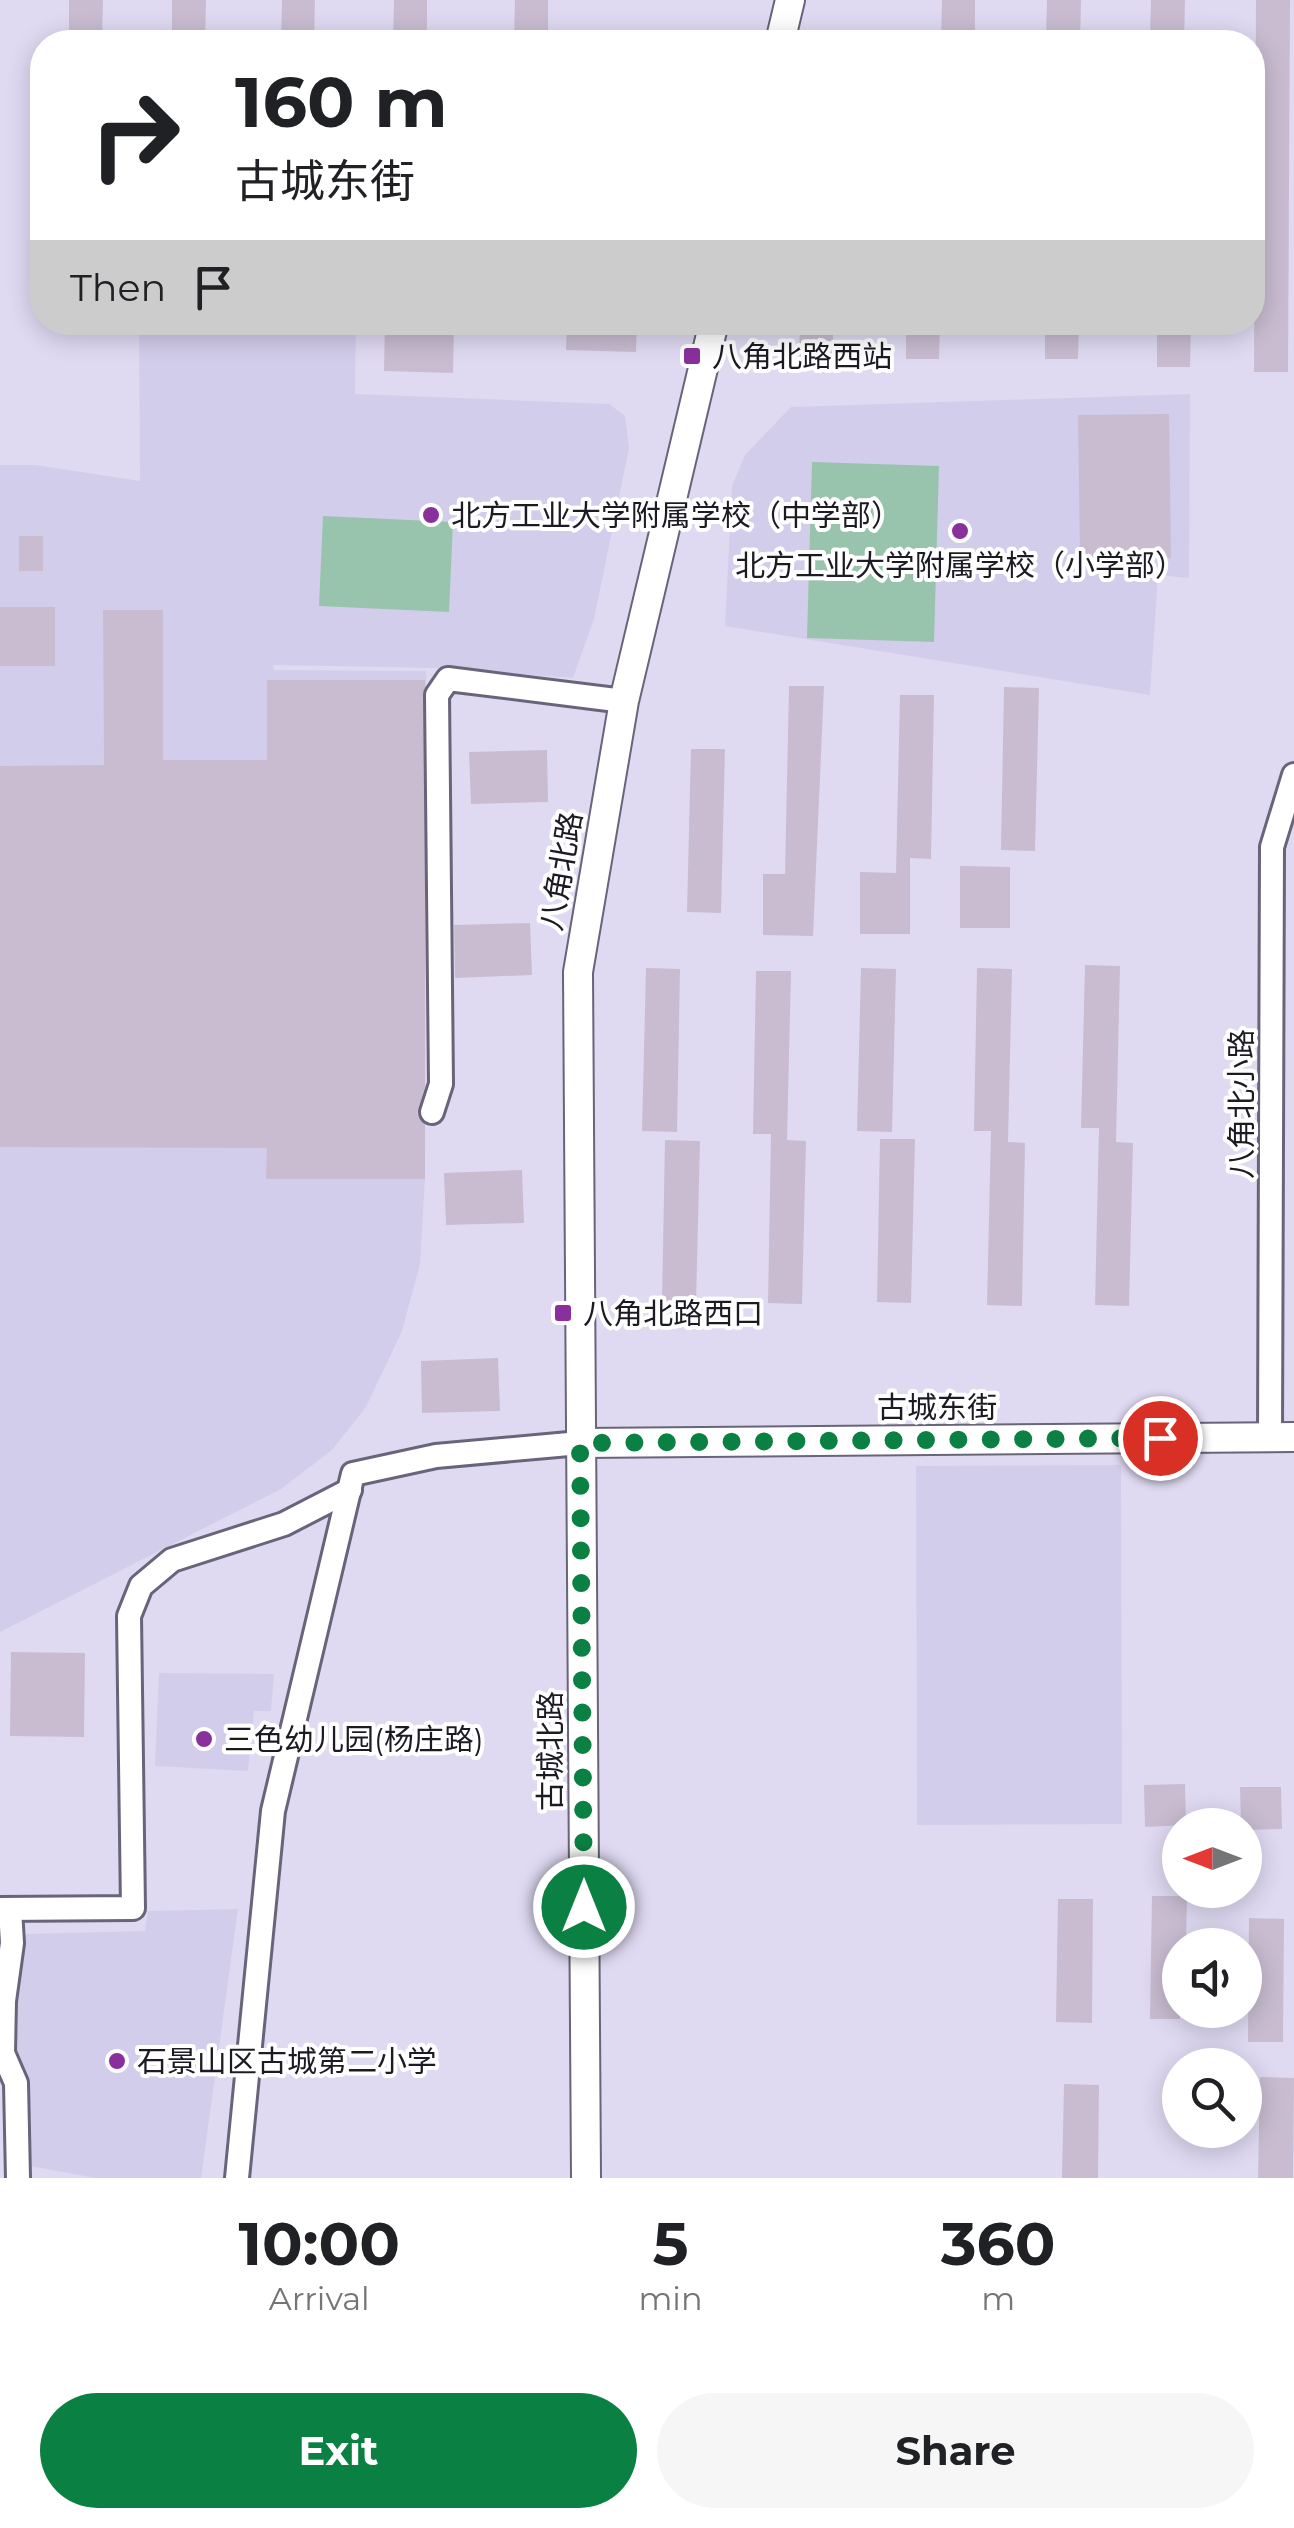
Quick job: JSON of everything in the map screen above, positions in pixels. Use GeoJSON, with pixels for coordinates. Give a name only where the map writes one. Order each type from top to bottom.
{"type":"FeatureCollection","features":[{"type":"Feature","properties":{"kind":"street"},"geometry":{"type":"LineString","coordinates":[[783,30],[790,0]]}},
{"type":"Feature","properties":{"kind":"street","name":"八角北路"},"geometry":{"type":"LineString","coordinates":[[580,1443],[577,991],[581,935],[624,700],[711,335]]}},
{"type":"Feature","properties":{"kind":"street"},"geometry":{"type":"LineString","coordinates":[[432,1112],[441,1084],[437,695],[448,679],[624,700]]}},
{"type":"Feature","properties":{"kind":"street","name":"八角北小路"},"geometry":{"type":"LineString","coordinates":[[1282,1437],[1272,846],[1294,775]]}},
{"type":"Feature","properties":{"kind":"street","name":"古城东街"},"geometry":{"type":"LineString","coordinates":[[580,1443],[1282,1437]]}},
{"type":"Feature","properties":{"kind":"street"},"geometry":{"type":"LineString","coordinates":[[237,2178],[273,1811],[353,1474],[436,1456],[580,1443]]}},
{"type":"Feature","properties":{"kind":"street","name":"古城北路"},"geometry":{"type":"LineString","coordinates":[[580,1443],[586,2178]]}},
{"type":"Feature","properties":{"kind":"street"},"geometry":{"type":"LineString","coordinates":[[18,2178],[16,2083],[2,2053],[12,1942],[5,1909],[133,1908],[129,1616],[141,1586],[172,1560],[284,1524],[350,1490]]}},
{"type":"Feature","properties":{"kind":"shaded area"},"geometry":{"type":"Polygon","coordinates":[[[139,335],[356,335],[355,394],[609,404],[625,416],[629,448],[594,619],[573,678],[436,668],[273,665],[274,670],[426,671],[425,1179],[420,1264],[402,1331],[366,1407],[332,1450],[281,1489],[0,1632],[0,465],[36,465],[140,481],[139,335]]]}},
{"type":"Feature","properties":{"kind":"shaded area","name":"北方工业大学附属学校（小学部）"},"geometry":{"type":"Polygon","coordinates":[[[1190,394],[1189,578],[1158,575],[1150,695],[725,626],[732,486],[745,455],[791,407],[1190,394]]]}},
{"type":"Feature","properties":{"kind":"shaded area"},"geometry":{"type":"Polygon","coordinates":[[[1121,1465],[1122,1824],[917,1825],[916,1466],[1121,1465]]]}},
{"type":"Feature","properties":{"kind":"shaded area","name":"三色幼儿园(杨庄路)"},"geometry":{"type":"Polygon","coordinates":[[[159,1673],[274,1674],[271,1711],[254,1711],[248,1771],[155,1766],[159,1673]]]}},
{"type":"Feature","properties":{"kind":"shaded area","name":"石景山区古城第二小学"},"geometry":{"type":"Polygon","coordinates":[[[238,1909],[201,2178],[95,2178],[25,2165],[22,2080],[12,2042],[26,1934],[145,1931],[148,1911],[238,1909]]]}},
{"type":"Feature","properties":{"kind":"green space"},"geometry":{"type":"Polygon","coordinates":[[[812,462],[939,466],[934,642],[807,638],[812,462]]]}},
{"type":"Feature","properties":{"kind":"green space"},"geometry":{"type":"Polygon","coordinates":[[[323,516],[453,522],[449,612],[319,606],[323,516]]]}},
{"type":"Feature","properties":{"kind":"building"},"geometry":{"type":"Polygon","coordinates":[[[69,0],[103,0],[102,30],[69,30],[69,0]]]}},
{"type":"Feature","properties":{"kind":"building"},"geometry":{"type":"Polygon","coordinates":[[[172,0],[206,0],[205,30],[172,30],[172,0]]]}},
{"type":"Feature","properties":{"kind":"building"},"geometry":{"type":"Polygon","coordinates":[[[282,0],[315,0],[314,30],[281,30],[282,0]]]}},
{"type":"Feature","properties":{"kind":"building"},"geometry":{"type":"Polygon","coordinates":[[[394,0],[427,0],[427,30],[393,30],[394,0]]]}},
{"type":"Feature","properties":{"kind":"building"},"geometry":{"type":"Polygon","coordinates":[[[515,0],[548,0],[548,30],[514,30],[515,0]]]}},
{"type":"Feature","properties":{"kind":"building"},"geometry":{"type":"Polygon","coordinates":[[[942,0],[975,0],[975,30],[941,30],[942,0]]]}},
{"type":"Feature","properties":{"kind":"building"},"geometry":{"type":"Polygon","coordinates":[[[1047,0],[1081,0],[1080,30],[1046,30],[1047,0]]]}},
{"type":"Feature","properties":{"kind":"building"},"geometry":{"type":"Polygon","coordinates":[[[1151,0],[1185,0],[1184,30],[1150,30],[1151,0]]]}},
{"type":"Feature","properties":{"kind":"building"},"geometry":{"type":"Polygon","coordinates":[[[1256,0],[1290,0],[1288,372],[1254,372],[1254,335],[1265,335],[1265,30],[1256,30],[1256,0]]]}},
{"type":"Feature","properties":{"kind":"building"},"geometry":{"type":"Polygon","coordinates":[[[385,335],[454,335],[453,373],[384,371],[385,335]]]}},
{"type":"Feature","properties":{"kind":"building"},"geometry":{"type":"Polygon","coordinates":[[[567,335],[637,335],[636,352],[566,350],[567,335]]]}},
{"type":"Feature","properties":{"kind":"building"},"geometry":{"type":"Polygon","coordinates":[[[800,335],[833,335],[833,362],[799,362],[800,335]]]}},
{"type":"Feature","properties":{"kind":"building"},"geometry":{"type":"Polygon","coordinates":[[[906,335],[940,335],[939,359],[906,359],[906,335]]]}},
{"type":"Feature","properties":{"kind":"building"},"geometry":{"type":"Polygon","coordinates":[[[1045,335],[1079,335],[1078,359],[1045,359],[1045,335]]]}},
{"type":"Feature","properties":{"kind":"building"},"geometry":{"type":"Polygon","coordinates":[[[1157,335],[1191,335],[1190,367],[1157,367],[1157,335]]]}},
{"type":"Feature","properties":{"kind":"building"},"geometry":{"type":"Polygon","coordinates":[[[1169,414],[1171,558],[1080,559],[1078,415],[1169,414]]]}},
{"type":"Feature","properties":{"kind":"building"},"geometry":{"type":"Polygon","coordinates":[[[19,536],[43,536],[43,571],[19,571],[19,536]]]}},
{"type":"Feature","properties":{"kind":"building"},"geometry":{"type":"Polygon","coordinates":[[[0,607],[55,607],[55,666],[0,666],[0,607]]]}},
{"type":"Feature","properties":{"kind":"building"},"geometry":{"type":"Polygon","coordinates":[[[103,610],[163,610],[163,760],[267,760],[267,680],[425,680],[425,1086],[417,1114],[425,1125],[425,1179],[266,1179],[267,1148],[0,1147],[0,766],[104,765],[103,610]]]}},
{"type":"Feature","properties":{"kind":"building"},"geometry":{"type":"Polygon","coordinates":[[[789,686],[824,686],[813,936],[763,935],[763,874],[785,874],[789,686]]]}},
{"type":"Feature","properties":{"kind":"building"},"geometry":{"type":"Polygon","coordinates":[[[1004,687],[1039,688],[1035,851],[1001,850],[1004,687]]]}},
{"type":"Feature","properties":{"kind":"building"},"geometry":{"type":"Polygon","coordinates":[[[900,695],[934,695],[931,859],[910,858],[910,934],[860,934],[860,872],[896,873],[900,695]]]}},
{"type":"Feature","properties":{"kind":"building"},"geometry":{"type":"Polygon","coordinates":[[[691,749],[725,749],[721,913],[687,912],[691,749]]]}},
{"type":"Feature","properties":{"kind":"building"},"geometry":{"type":"Polygon","coordinates":[[[547,750],[548,802],[471,804],[469,752],[547,750]]]}},
{"type":"Feature","properties":{"kind":"building"},"geometry":{"type":"Polygon","coordinates":[[[960,866],[1010,867],[1010,928],[960,928],[960,866]]]}},
{"type":"Feature","properties":{"kind":"building"},"geometry":{"type":"Polygon","coordinates":[[[530,923],[532,975],[455,978],[454,925],[530,923]]]}},
{"type":"Feature","properties":{"kind":"building"},"geometry":{"type":"Polygon","coordinates":[[[1085,965],[1120,966],[1116,1142],[1133,1143],[1129,1306],[1095,1305],[1099,1128],[1081,1128],[1085,965]]]}},
{"type":"Feature","properties":{"kind":"building"},"geometry":{"type":"Polygon","coordinates":[[[646,968],[680,969],[677,1132],[642,1131],[646,968]]]}},
{"type":"Feature","properties":{"kind":"building"},"geometry":{"type":"Polygon","coordinates":[[[861,968],[896,969],[892,1132],[857,1131],[861,968]]]}},
{"type":"Feature","properties":{"kind":"building"},"geometry":{"type":"Polygon","coordinates":[[[977,968],[1012,969],[1008,1142],[1025,1143],[1022,1306],[987,1305],[991,1131],[974,1131],[977,968]]]}},
{"type":"Feature","properties":{"kind":"building"},"geometry":{"type":"Polygon","coordinates":[[[756,971],[791,971],[787,1140],[806,1141],[802,1304],[768,1303],[771,1134],[753,1134],[756,971]]]}},
{"type":"Feature","properties":{"kind":"building"},"geometry":{"type":"Polygon","coordinates":[[[880,1139],[915,1139],[911,1303],[877,1302],[880,1139]]]}},
{"type":"Feature","properties":{"kind":"building"},"geometry":{"type":"Polygon","coordinates":[[[665,1140],[700,1141],[696,1304],[662,1303],[665,1140]]]}},
{"type":"Feature","properties":{"kind":"building"},"geometry":{"type":"Polygon","coordinates":[[[522,1170],[524,1223],[446,1225],[444,1173],[522,1170]]]}},
{"type":"Feature","properties":{"kind":"building"},"geometry":{"type":"Polygon","coordinates":[[[498,1358],[500,1411],[422,1413],[421,1361],[498,1358]]]}},
{"type":"Feature","properties":{"kind":"building"},"geometry":{"type":"Polygon","coordinates":[[[11,1652],[85,1653],[84,1737],[10,1736],[11,1652]]]}},
{"type":"Feature","properties":{"kind":"building"},"geometry":{"type":"Polygon","coordinates":[[[1185,1784],[1186,1808],[1162,1808],[1162,1826],[1145,1827],[1144,1785],[1185,1784]]]}},
{"type":"Feature","properties":{"kind":"building"},"geometry":{"type":"Polygon","coordinates":[[[1240,1787],[1281,1787],[1282,1829],[1262,1830],[1262,1808],[1241,1808],[1240,1787]]]}},
{"type":"Feature","properties":{"kind":"building"},"geometry":{"type":"Polygon","coordinates":[[[1152,1896],[1162,1896],[1162,1908],[1187,1908],[1186,1928],[1162,1928],[1162,2019],[1150,2019],[1152,1896]]]}},
{"type":"Feature","properties":{"kind":"building"},"geometry":{"type":"Polygon","coordinates":[[[1058,1899],[1093,1899],[1092,2023],[1056,2022],[1058,1899]]]}},
{"type":"Feature","properties":{"kind":"building"},"geometry":{"type":"Polygon","coordinates":[[[1249,1918],[1284,1919],[1283,2042],[1248,2042],[1248,2028],[1262,2028],[1262,1928],[1249,1928],[1249,1918]]]}},
{"type":"Feature","properties":{"kind":"building"},"geometry":{"type":"Polygon","coordinates":[[[1262,2077],[1294,2078],[1293,2178],[1258,2178],[1262,2077]]]}},
{"type":"Feature","properties":{"kind":"building"},"geometry":{"type":"Polygon","coordinates":[[[1064,2084],[1099,2085],[1098,2178],[1062,2178],[1064,2084]]]}},
{"type":"Feature","properties":{"kind":"place","name":"八角北路西站"},"geometry":{"type":"Point","coordinates":[692,356]}},
{"type":"Feature","properties":{"kind":"place","name":"北方工业大学附属学校（中学部）"},"geometry":{"type":"Point","coordinates":[431,515]}},
{"type":"Feature","properties":{"kind":"place","name":"北方工业大学附属学校（小学部）"},"geometry":{"type":"Point","coordinates":[960,531]}},
{"type":"Feature","properties":{"kind":"place","name":"八角北路西口"},"geometry":{"type":"Point","coordinates":[563,1313]}},
{"type":"Feature","properties":{"kind":"place","name":"三色幼儿园(杨庄路)"},"geometry":{"type":"Point","coordinates":[204,1739]}},
{"type":"Feature","properties":{"kind":"place","name":"石景山区古城第二小学"},"geometry":{"type":"Point","coordinates":[117,2061]}},
{"type":"Feature","properties":{"kind":"route"},"geometry":{"type":"LineString","coordinates":[[584,1907],[580,1443],[1160,1438]]}}]}
